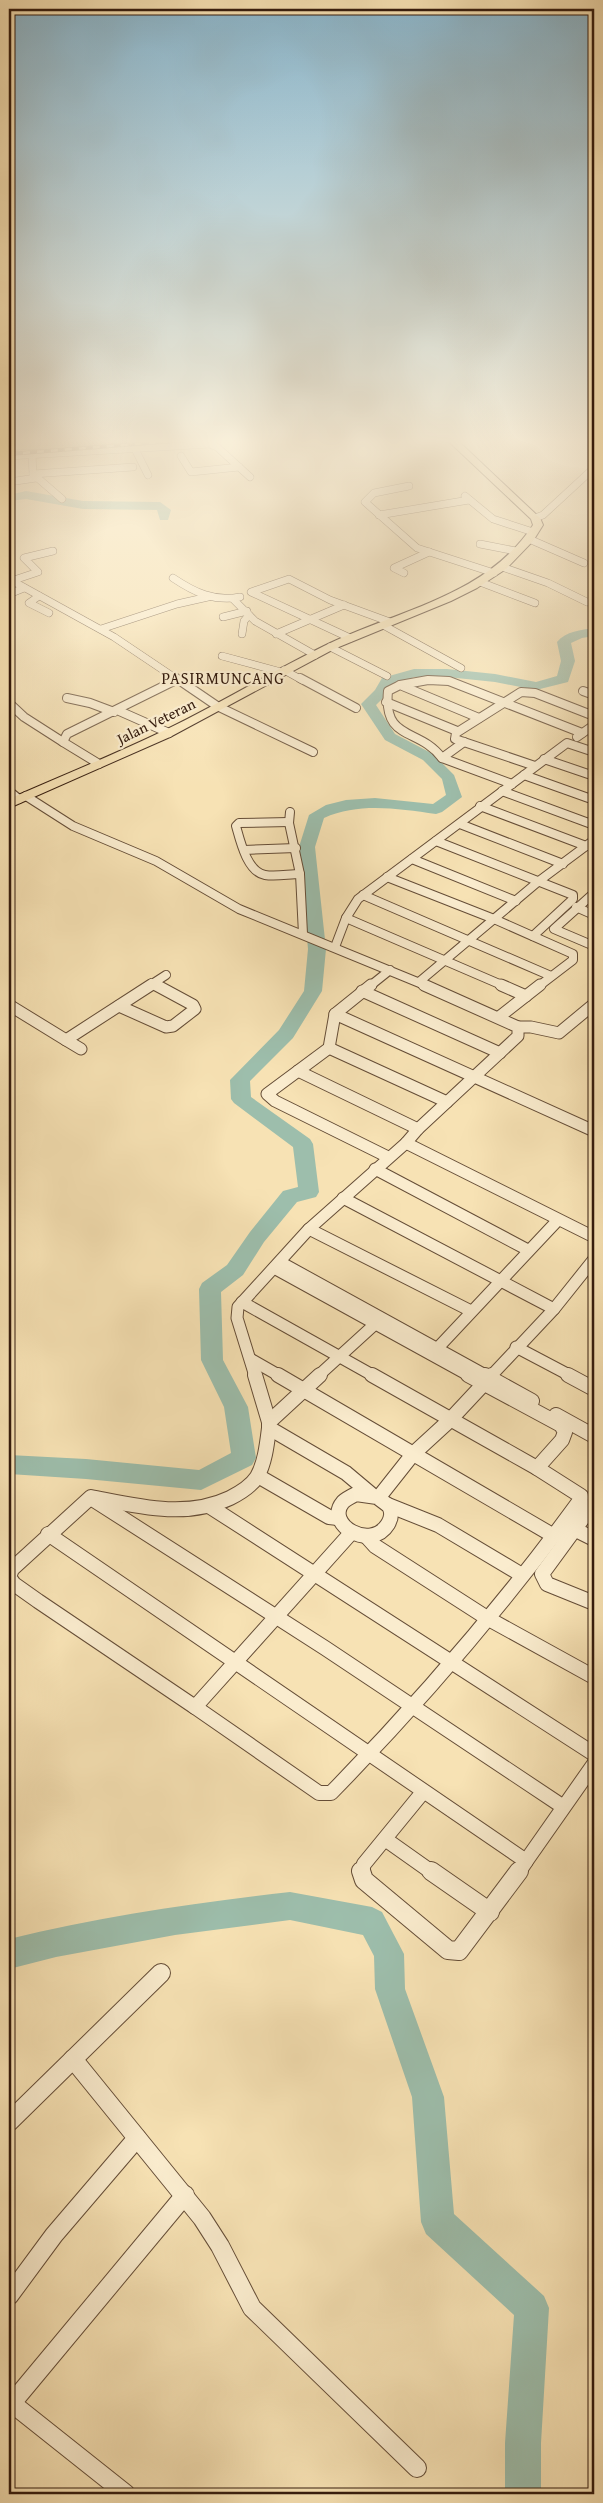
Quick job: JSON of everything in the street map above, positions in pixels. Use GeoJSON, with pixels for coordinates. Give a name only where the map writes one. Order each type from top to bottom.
{"type":"FeatureCollection","features":[{"type":"Feature","properties":{"kind":"highway","name":"Jalan Veteran"},"geometry":{"type":"LineString","coordinates":[[18,800],[169,733],[330,647],[447,599],[480,582],[498,570],[512,555]]}},
{"type":"Feature","properties":{"kind":"street"},"geometry":{"type":"LineString","coordinates":[[10,580],[38,572],[24,558],[38,555]]}},
{"type":"Feature","properties":{"kind":"street"},"geometry":{"type":"LineString","coordinates":[[404,573],[394,568],[422,555]]}},
{"type":"Feature","properties":{"kind":"street"},"geometry":{"type":"LineString","coordinates":[[439,555],[548,583],[587,602]]}},
{"type":"Feature","properties":{"kind":"street"},"geometry":{"type":"LineString","coordinates":[[568,555],[584,563]]}},
{"type":"Feature","properties":{"kind":"street"},"geometry":{"type":"LineString","coordinates":[[173,578],[188,589],[208,597],[233,599],[289,579],[387,624],[461,668]]}},
{"type":"Feature","properties":{"kind":"street"},"geometry":{"type":"LineString","coordinates":[[10,580],[101,629],[217,706],[313,752]]}},
{"type":"Feature","properties":{"kind":"street"},"geometry":{"type":"LineString","coordinates":[[480,582],[535,603]]}},
{"type":"Feature","properties":{"kind":"street"},"geometry":{"type":"LineString","coordinates":[[9,594],[24,588]]}},
{"type":"Feature","properties":{"kind":"street"},"geometry":{"type":"LineString","coordinates":[[251,592],[350,638]]}},
{"type":"Feature","properties":{"kind":"street"},"geometry":{"type":"LineString","coordinates":[[39,596],[29,603],[49,613]]}},
{"type":"Feature","properties":{"kind":"street"},"geometry":{"type":"LineString","coordinates":[[101,629],[177,604],[208,597]]}},
{"type":"Feature","properties":{"kind":"street"},"geometry":{"type":"LineString","coordinates":[[233,599],[276,634],[315,655]]}},
{"type":"Feature","properties":{"kind":"street"},"geometry":{"type":"LineString","coordinates":[[276,634],[344,605]]}},
{"type":"Feature","properties":{"kind":"street"},"geometry":{"type":"LineString","coordinates":[[223,617],[248,613]]}},
{"type":"Feature","properties":{"kind":"street"},"geometry":{"type":"LineString","coordinates":[[242,634],[244,621],[248,613]]}},
{"type":"Feature","properties":{"kind":"street"},"geometry":{"type":"LineString","coordinates":[[330,647],[387,676]]}},
{"type":"Feature","properties":{"kind":"street"},"geometry":{"type":"LineString","coordinates":[[222,656],[282,671],[356,708]]}},
{"type":"Feature","properties":{"kind":"street"},"geometry":{"type":"LineString","coordinates":[[63,742],[70,732],[176,680]]}},
{"type":"Feature","properties":{"kind":"street"},"geometry":{"type":"LineString","coordinates":[[512,784],[442,758],[437,749],[398,730],[388,715],[386,702],[388,691],[400,685],[417,681],[449,681],[582,734]]}},
{"type":"Feature","properties":{"kind":"street"},"geometry":{"type":"LineString","coordinates":[[400,685],[479,718]]}},
{"type":"Feature","properties":{"kind":"street"},"geometry":{"type":"LineString","coordinates":[[583,691],[594,695]]}},
{"type":"Feature","properties":{"kind":"street"},"geometry":{"type":"LineString","coordinates":[[437,749],[479,718],[518,693],[527,692],[594,716]]}},
{"type":"Feature","properties":{"kind":"street"},"geometry":{"type":"LineString","coordinates":[[67,698],[90,702],[169,733]]}},
{"type":"Feature","properties":{"kind":"street"},"geometry":{"type":"LineString","coordinates":[[386,702],[456,735],[464,742],[535,766]]}},
{"type":"Feature","properties":{"kind":"street"},"geometry":{"type":"LineString","coordinates":[[9,703],[24,717],[99,764]]}},
{"type":"Feature","properties":{"kind":"street"},"geometry":{"type":"LineString","coordinates":[[332,946],[355,903],[363,895],[460,824],[480,806],[544,759],[593,727]]}},
{"type":"Feature","properties":{"kind":"street"},"geometry":{"type":"LineString","coordinates":[[442,758],[464,742]]}},
{"type":"Feature","properties":{"kind":"street"},"geometry":{"type":"LineString","coordinates":[[567,743],[594,752]]}},
{"type":"Feature","properties":{"kind":"street"},"geometry":{"type":"LineString","coordinates":[[544,759],[594,776]]}},
{"type":"Feature","properties":{"kind":"street"},"geometry":{"type":"LineString","coordinates":[[524,774],[594,800]]}},
{"type":"Feature","properties":{"kind":"street"},"geometry":{"type":"LineString","coordinates":[[9,791],[18,800],[73,826],[149,857],[239,909],[419,982],[518,1027],[535,1026],[552,1033],[559,1033],[594,1004]]}},
{"type":"Feature","properties":{"kind":"street"},"geometry":{"type":"LineString","coordinates":[[502,791],[594,825]]}},
{"type":"Feature","properties":{"kind":"street"},"geometry":{"type":"LineString","coordinates":[[480,806],[586,846]]}},
{"type":"Feature","properties":{"kind":"street"},"geometry":{"type":"LineString","coordinates":[[300,874],[260,874],[244,850],[236,826],[237,823],[290,817],[300,874],[304,934]]}},
{"type":"Feature","properties":{"kind":"street"},"geometry":{"type":"LineString","coordinates":[[460,824],[563,864]]}},
{"type":"Feature","properties":{"kind":"street"},"geometry":{"type":"LineString","coordinates":[[419,982],[539,881],[594,840]]}},
{"type":"Feature","properties":{"kind":"street"},"geometry":{"type":"LineString","coordinates":[[436,842],[539,881],[569,893],[574,897],[533,936]]}},
{"type":"Feature","properties":{"kind":"street"},"geometry":{"type":"LineString","coordinates":[[244,850],[296,848]]}},
{"type":"Feature","properties":{"kind":"street"},"geometry":{"type":"LineString","coordinates":[[412,859],[516,900]]}},
{"type":"Feature","properties":{"kind":"street"},"geometry":{"type":"LineString","coordinates":[[387,877],[494,919],[574,956],[573,960],[499,1017]]}},
{"type":"Feature","properties":{"kind":"street"},"geometry":{"type":"LineString","coordinates":[[594,893],[576,907],[554,929],[594,946]]}},
{"type":"Feature","properties":{"kind":"street"},"geometry":{"type":"LineString","coordinates":[[363,895],[470,939],[552,976]]}},
{"type":"Feature","properties":{"kind":"street"},"geometry":{"type":"LineString","coordinates":[[576,907],[594,914]]}},
{"type":"Feature","properties":{"kind":"street"},"geometry":{"type":"LineString","coordinates":[[346,918],[526,996]]}},
{"type":"Feature","properties":{"kind":"street"},"geometry":{"type":"LineString","coordinates":[[388,1157],[268,1096],[272,1089],[329,1048],[335,1014],[390,970]]}},
{"type":"Feature","properties":{"kind":"street"},"geometry":{"type":"LineString","coordinates":[[66,1040],[166,975]]}},
{"type":"Feature","properties":{"kind":"street"},"geometry":{"type":"LineString","coordinates":[[119,1006],[170,1027],[195,1009],[193,1005],[152,983]]}},
{"type":"Feature","properties":{"kind":"street"},"geometry":{"type":"LineString","coordinates":[[362,991],[500,1053]]}},
{"type":"Feature","properties":{"kind":"street"},"geometry":{"type":"LineString","coordinates":[[9,1005],[81,1049]]}},
{"type":"Feature","properties":{"kind":"street"},"geometry":{"type":"LineString","coordinates":[[335,1014],[473,1078],[594,1131]]}},
{"type":"Feature","properties":{"kind":"street"},"geometry":{"type":"LineString","coordinates":[[91,1497],[169,1511],[209,1506],[227,1500],[245,1489],[258,1476],[269,1425],[252,1360],[237,1318],[238,1307],[310,1229],[388,1157],[406,1143],[446,1102],[518,1036],[518,1027]]}},
{"type":"Feature","properties":{"kind":"street"},"geometry":{"type":"LineString","coordinates":[[329,1048],[446,1102]]}},
{"type":"Feature","properties":{"kind":"street"},"geometry":{"type":"LineString","coordinates":[[298,1071],[418,1129]]}},
{"type":"Feature","properties":{"kind":"street"},"geometry":{"type":"LineString","coordinates":[[406,1143],[594,1237]]}},
{"type":"Feature","properties":{"kind":"street"},"geometry":{"type":"LineString","coordinates":[[375,1170],[528,1250]]}},
{"type":"Feature","properties":{"kind":"street"},"geometry":{"type":"LineString","coordinates":[[343,1198],[554,1309]]}},
{"type":"Feature","properties":{"kind":"street"},"geometry":{"type":"LineString","coordinates":[[434,1352],[558,1220]]}},
{"type":"Feature","properties":{"kind":"street"},"geometry":{"type":"LineString","coordinates":[[310,1229],[471,1311]]}},
{"type":"Feature","properties":{"kind":"street"},"geometry":{"type":"LineString","coordinates":[[379,1499],[412,1454],[449,1420],[554,1309],[594,1259]]}},
{"type":"Feature","properties":{"kind":"street"},"geometry":{"type":"LineString","coordinates":[[277,1265],[374,1325],[434,1352]]}},
{"type":"Feature","properties":{"kind":"street"},"geometry":{"type":"LineString","coordinates":[[277,1265],[486,1381],[564,1428],[562,1440],[536,1468]]}},
{"type":"Feature","properties":{"kind":"street"},"geometry":{"type":"LineString","coordinates":[[91,1497],[48,1534],[12,1569],[9,1573],[12,1582],[324,1794],[334,1791],[413,1708],[579,1505],[581,1496],[536,1468],[242,1302]]}},
{"type":"Feature","properties":{"kind":"street"},"geometry":{"type":"LineString","coordinates":[[269,1425],[303,1390],[374,1325]]}},
{"type":"Feature","properties":{"kind":"street"},"geometry":{"type":"LineString","coordinates":[[516,1347],[594,1388]]}},
{"type":"Feature","properties":{"kind":"street"},"geometry":{"type":"LineString","coordinates":[[252,1360],[554,1536]]}},
{"type":"Feature","properties":{"kind":"street"},"geometry":{"type":"LineString","coordinates":[[486,1381],[594,1436]]}},
{"type":"Feature","properties":{"kind":"street"},"geometry":{"type":"LineString","coordinates":[[269,1425],[346,1473],[379,1499],[391,1517],[386,1528],[373,1535],[366,1536],[351,1533],[345,1529],[338,1518],[338,1511],[344,1500],[356,1494],[379,1499],[438,1525],[522,1575]]}},
{"type":"Feature","properties":{"kind":"street"},"geometry":{"type":"LineString","coordinates":[[555,1472],[594,1496]]}},
{"type":"Feature","properties":{"kind":"street"},"geometry":{"type":"LineString","coordinates":[[258,1476],[329,1517],[338,1518]]}},
{"type":"Feature","properties":{"kind":"street"},"geometry":{"type":"LineString","coordinates":[[91,1497],[562,1806]]}},
{"type":"Feature","properties":{"kind":"street"},"geometry":{"type":"LineString","coordinates":[[594,1503],[542,1574],[543,1580],[547,1584],[594,1603]]}},
{"type":"Feature","properties":{"kind":"street"},"geometry":{"type":"LineString","coordinates":[[209,1506],[313,1574],[453,1660],[594,1754]]}},
{"type":"Feature","properties":{"kind":"street"},"geometry":{"type":"LineString","coordinates":[[576,1530],[594,1539]]}},
{"type":"Feature","properties":{"kind":"street"},"geometry":{"type":"LineString","coordinates":[[195,1707],[351,1533]]}},
{"type":"Feature","properties":{"kind":"street"},"geometry":{"type":"LineString","coordinates":[[48,1534],[369,1756],[526,1861]]}},
{"type":"Feature","properties":{"kind":"street"},"geometry":{"type":"LineString","coordinates":[[366,1536],[375,1546],[487,1618],[594,1677]]}},
{"type":"Feature","properties":{"kind":"street"},"geometry":{"type":"LineString","coordinates":[[423,1792],[364,1864],[361,1872],[364,1880],[448,1950],[459,1951],[490,1912],[562,1806],[594,1764]]}},
{"type":"Feature","properties":{"kind":"street"},"geometry":{"type":"LineString","coordinates":[[385,1839],[490,1912]]}},
{"type":"Feature","properties":{"kind":"street"},"geometry":{"type":"LineString","coordinates":[[9,2122],[161,1974]]}},
{"type":"Feature","properties":{"kind":"street"},"geometry":{"type":"LineString","coordinates":[[74,2059],[184,2195],[220,2246],[252,2308],[417,2468]]}},
{"type":"Feature","properties":{"kind":"street"},"geometry":{"type":"LineString","coordinates":[[9,2296],[36,2256],[137,2138]]}},
{"type":"Feature","properties":{"kind":"street"},"geometry":{"type":"LineString","coordinates":[[126,2494],[10,2402],[184,2195]]}},
{"type":"Feature","properties":{"kind":"waterway"},"geometry":{"type":"LineString","coordinates":[[9,1465],[86,1469],[201,1480],[244,1458],[236,1407],[212,1360],[210,1289],[235,1270],[257,1237],[290,1196],[309,1192],[303,1144],[241,1099],[240,1080],[286,1034],[313,991],[317,949],[307,847],[317,815],[331,809],[360,803],[391,803],[436,809],[454,797],[449,778],[428,757],[390,737],[368,704],[381,692],[387,681],[414,673],[447,673],[495,678],[536,686],[563,679],[568,661],[568,652],[564,642],[579,634],[594,632]]}},
{"type":"Feature","properties":{"kind":"waterway"},"geometry":{"type":"LineString","coordinates":[[9,1954],[56,1942],[175,1920],[290,1906],[372,1922],[389,1954],[390,1989],[428,2097],[438,2222],[532,2308],[523,2443],[523,2494]]}},
{"type":"Feature","properties":{"kind":"district","name":"PASIRMUNCANG"},"geometry":{"type":"Point","coordinates":[223,678]}}]}
